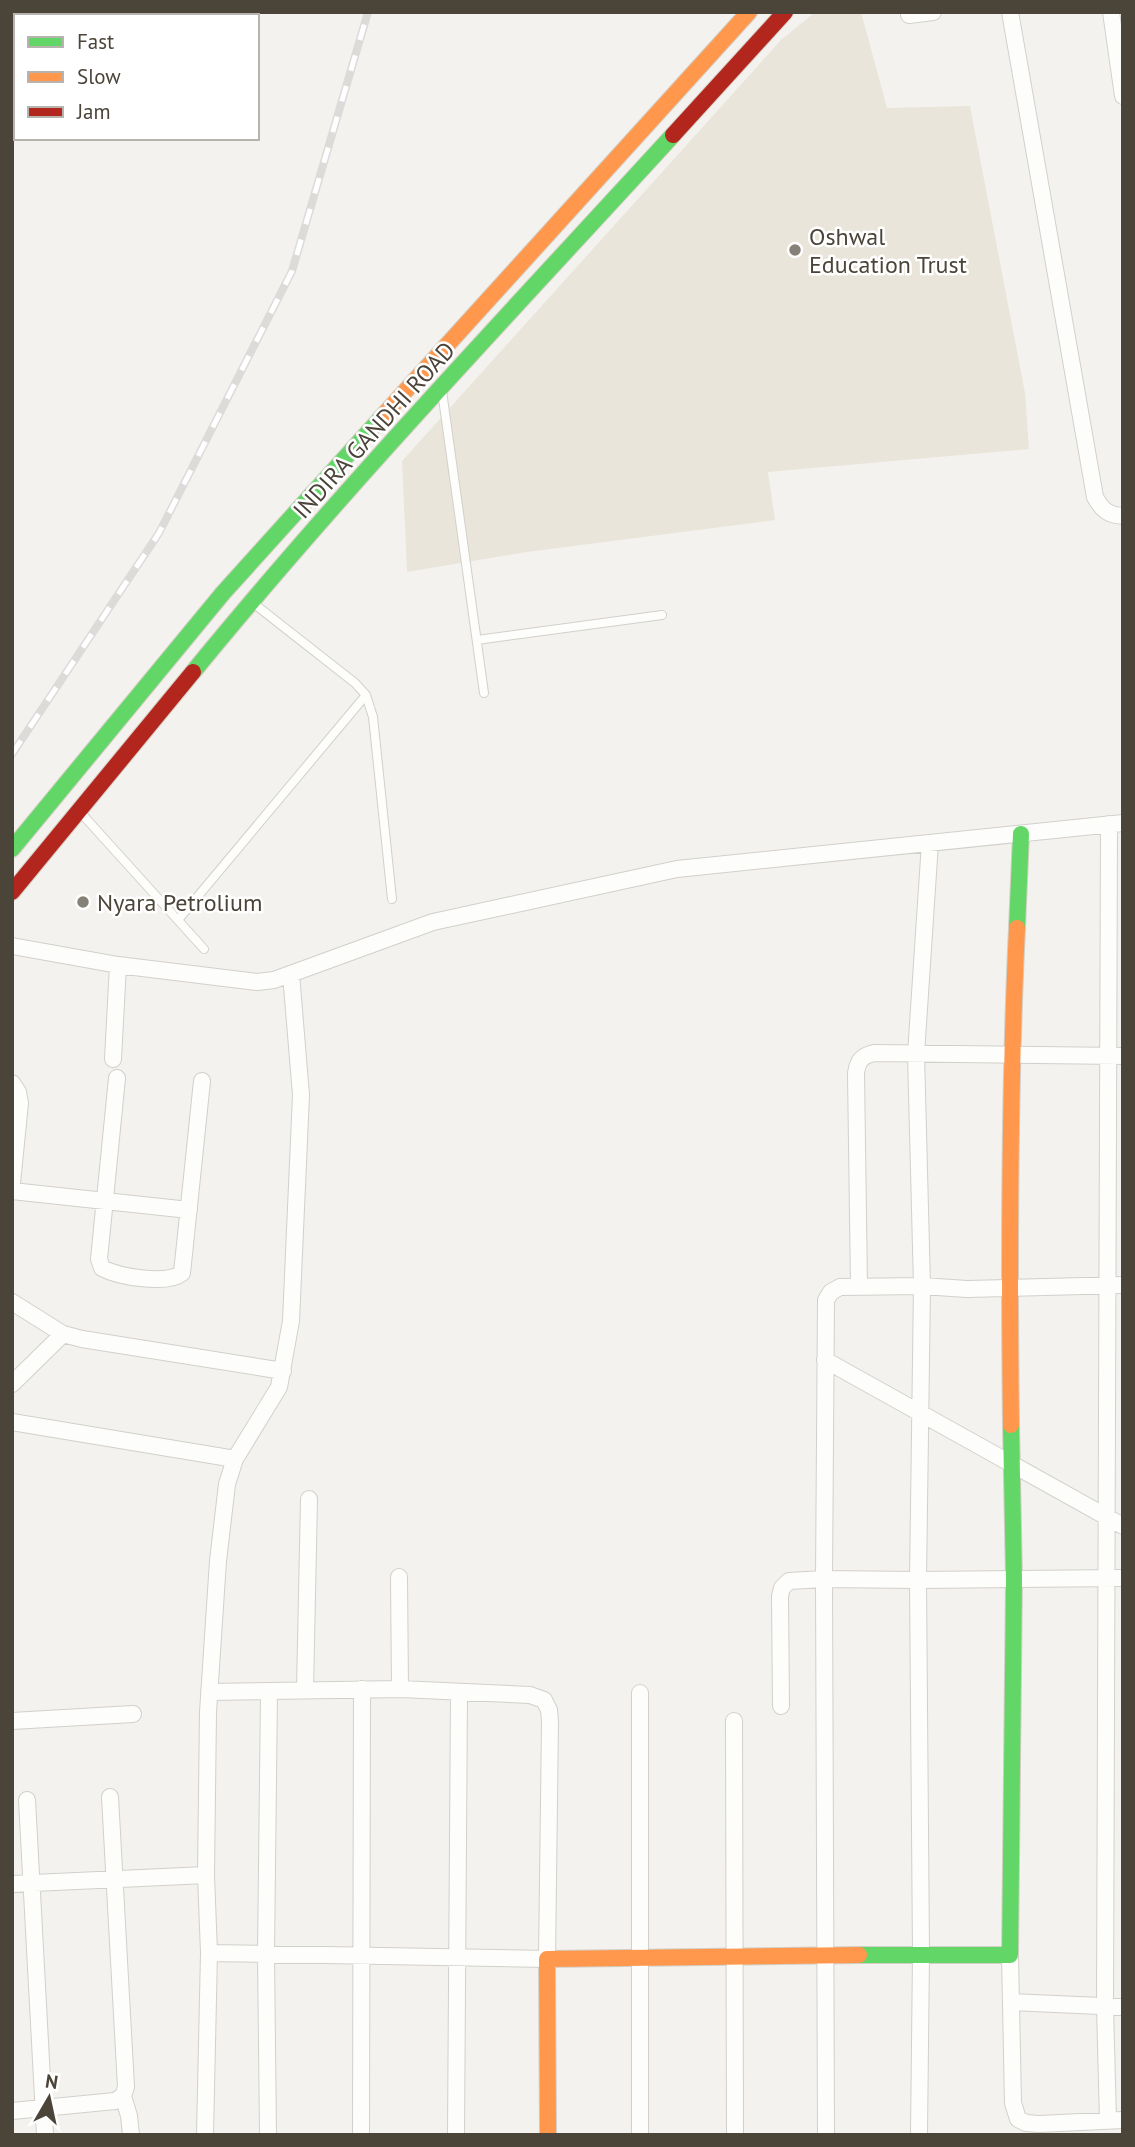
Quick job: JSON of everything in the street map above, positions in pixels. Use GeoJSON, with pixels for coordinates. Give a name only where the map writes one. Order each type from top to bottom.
{"type":"FeatureCollection","features":[{"type":"Feature","properties":{"kind":"main road","name":"INDIRA GANDHI ROAD"},"geometry":{"type":"LineString","coordinates":[[12,849],[223,593],[750,12]]}},
{"type":"Feature","properties":{"kind":"main road","name":"INDIRA GANDHI ROAD"},"geometry":{"type":"LineString","coordinates":[[12,892],[251,601],[441,388],[785,12]]}},
{"type":"Feature","properties":{"kind":"main road"},"geometry":{"type":"LineString","coordinates":[[548,2135],[547,1959],[1010,1955],[1014,1580],[1009,1287],[1011,1054],[1021,834]]}},
{"type":"Feature","properties":{"kind":"street"},"geometry":{"type":"LineString","coordinates":[[909,15],[933,12]]}},
{"type":"Feature","properties":{"kind":"street"},"geometry":{"type":"LineString","coordinates":[[1010,12],[1095,497],[1101,509],[1112,516],[1123,516]]}},
{"type":"Feature","properties":{"kind":"street"},"geometry":{"type":"LineString","coordinates":[[1111,12],[1123,96]]}},
{"type":"Feature","properties":{"kind":"street"},"geometry":{"type":"LineString","coordinates":[[12,946],[118,965],[257,982],[274,980],[433,922],[677,869],[1116,823],[1115,1285],[1107,1518],[1115,1578],[1105,2007],[1115,2121],[1039,2124],[1018,2119],[1013,2103],[1010,1955]]}},
{"type":"Feature","properties":{"kind":"street"},"geometry":{"type":"LineString","coordinates":[[919,2135],[921,1954],[918,1580],[922,1286],[916,1054],[930,843]]}},
{"type":"Feature","properties":{"kind":"street"},"geometry":{"type":"LineString","coordinates":[[113,1059],[118,965]]}},
{"type":"Feature","properties":{"kind":"street"},"geometry":{"type":"LineString","coordinates":[[205,2135],[209,1953],[206,1875],[209,1692],[227,1484],[235,1459],[273,1399],[284,1371],[291,1321],[301,1095],[290,974]]}},
{"type":"Feature","properties":{"kind":"street"},"geometry":{"type":"LineString","coordinates":[[859,1286],[858,1063],[864,1056],[874,1053],[1115,1056]]}},
{"type":"Feature","properties":{"kind":"street"},"geometry":{"type":"LineString","coordinates":[[117,1079],[99,1259],[102,1268],[111,1273],[162,1279],[175,1279],[182,1273],[202,1081]]}},
{"type":"Feature","properties":{"kind":"street"},"geometry":{"type":"LineString","coordinates":[[12,1083],[18,1092],[20,1103],[12,1183]]}},
{"type":"Feature","properties":{"kind":"street"},"geometry":{"type":"LineString","coordinates":[[12,1191],[189,1210]]}},
{"type":"Feature","properties":{"kind":"street"},"geometry":{"type":"LineString","coordinates":[[827,2135],[824,1578],[826,1300],[831,1292],[840,1287],[859,1286],[1115,1285]]}},
{"type":"Feature","properties":{"kind":"street"},"geometry":{"type":"LineString","coordinates":[[12,1302],[63,1334],[82,1339],[284,1371]]}},
{"type":"Feature","properties":{"kind":"street"},"geometry":{"type":"LineString","coordinates":[[12,1384],[63,1334]]}},
{"type":"Feature","properties":{"kind":"street"},"geometry":{"type":"LineString","coordinates":[[824,1360],[1123,1526]]}},
{"type":"Feature","properties":{"kind":"street"},"geometry":{"type":"LineString","coordinates":[[12,1422],[235,1459]]}},
{"type":"Feature","properties":{"kind":"street"},"geometry":{"type":"LineString","coordinates":[[305,1690],[309,1499]]}},
{"type":"Feature","properties":{"kind":"street"},"geometry":{"type":"LineString","coordinates":[[399,1577],[400,1689]]}},
{"type":"Feature","properties":{"kind":"street"},"geometry":{"type":"LineString","coordinates":[[781,1706],[782,1588],[789,1581],[824,1578],[1115,1578]]}},
{"type":"Feature","properties":{"kind":"street"},"geometry":{"type":"LineString","coordinates":[[361,2135],[362,1689]]}},
{"type":"Feature","properties":{"kind":"street"},"geometry":{"type":"LineString","coordinates":[[209,1692],[400,1689],[530,1695],[544,1700],[549,1710],[547,1959],[209,1953]]}},
{"type":"Feature","properties":{"kind":"street"},"geometry":{"type":"LineString","coordinates":[[268,2135],[266,1954],[269,1691]]}},
{"type":"Feature","properties":{"kind":"street"},"geometry":{"type":"LineString","coordinates":[[456,2135],[459,1692]]}},
{"type":"Feature","properties":{"kind":"street"},"geometry":{"type":"LineString","coordinates":[[640,1693],[640,2135]]}},
{"type":"Feature","properties":{"kind":"street"},"geometry":{"type":"LineString","coordinates":[[12,1721],[133,1714]]}},
{"type":"Feature","properties":{"kind":"street"},"geometry":{"type":"LineString","coordinates":[[734,1721],[736,2135]]}},
{"type":"Feature","properties":{"kind":"street"},"geometry":{"type":"LineString","coordinates":[[110,1797],[126,2074],[123,2096],[130,2116],[131,2135]]}},
{"type":"Feature","properties":{"kind":"street"},"geometry":{"type":"LineString","coordinates":[[27,1800],[45,2135]]}},
{"type":"Feature","properties":{"kind":"street"},"geometry":{"type":"LineString","coordinates":[[12,1884],[206,1875]]}},
{"type":"Feature","properties":{"kind":"street"},"geometry":{"type":"LineString","coordinates":[[1012,2002],[1123,2007]]}},
{"type":"Feature","properties":{"kind":"street"},"geometry":{"type":"LineString","coordinates":[[12,2112],[115,2101],[123,2096]]}},
{"type":"Feature","properties":{"kind":"lane"},"geometry":{"type":"LineString","coordinates":[[441,388],[484,693]]}},
{"type":"Feature","properties":{"kind":"lane"},"geometry":{"type":"LineString","coordinates":[[251,601],[355,683],[366,695],[373,717],[392,899]]}},
{"type":"Feature","properties":{"kind":"lane"},"geometry":{"type":"LineString","coordinates":[[477,640],[662,615]]}},
{"type":"Feature","properties":{"kind":"lane"},"geometry":{"type":"LineString","coordinates":[[178,920],[366,695]]}},
{"type":"Feature","properties":{"kind":"lane"},"geometry":{"type":"LineString","coordinates":[[79,811],[204,949]]}},
{"type":"Feature","properties":{"kind":"shaded area","name":"Oshwal Education Trust"},"geometry":{"type":"Polygon","coordinates":[[[815,12],[861,12],[887,108],[970,106],[1025,393],[1029,449],[768,472],[775,520],[527,552],[407,572],[402,461],[781,40],[815,12]]]}},
{"type":"Feature","properties":{"kind":"railway"},"geometry":{"type":"LineString","coordinates":[[12,754],[159,533],[292,271],[368,12]]}},
{"type":"Feature","properties":{"kind":"traffic: fast"},"geometry":{"type":"LineString","coordinates":[[193,672],[369,467],[673,135]]}},
{"type":"Feature","properties":{"kind":"traffic: fast"},"geometry":{"type":"LineString","coordinates":[[12,849],[223,593],[381,418]]}},
{"type":"Feature","properties":{"kind":"traffic: fast"},"geometry":{"type":"LineString","coordinates":[[1017,928],[1021,834]]}},
{"type":"Feature","properties":{"kind":"traffic: fast"},"geometry":{"type":"LineString","coordinates":[[859,1955],[1010,1955],[1014,1580],[1011,1425]]}},
{"type":"Feature","properties":{"kind":"traffic: slow"},"geometry":{"type":"LineString","coordinates":[[381,418],[749,12]]}},
{"type":"Feature","properties":{"kind":"traffic: slow"},"geometry":{"type":"LineString","coordinates":[[1011,1425],[1010,1176],[1017,928]]}},
{"type":"Feature","properties":{"kind":"traffic: slow"},"geometry":{"type":"LineString","coordinates":[[548,2135],[547,1959],[859,1955]]}},
{"type":"Feature","properties":{"kind":"traffic: jam"},"geometry":{"type":"LineString","coordinates":[[673,135],[785,12]]}},
{"type":"Feature","properties":{"kind":"traffic: jam"},"geometry":{"type":"LineString","coordinates":[[12,892],[193,672]]}},
{"type":"Feature","properties":{"kind":"place","name":"Oshwal Education Trust"},"geometry":{"type":"Point","coordinates":[795,250]}},
{"type":"Feature","properties":{"kind":"place","name":"Nyara Petrolium"},"geometry":{"type":"Point","coordinates":[83,902]}}]}
